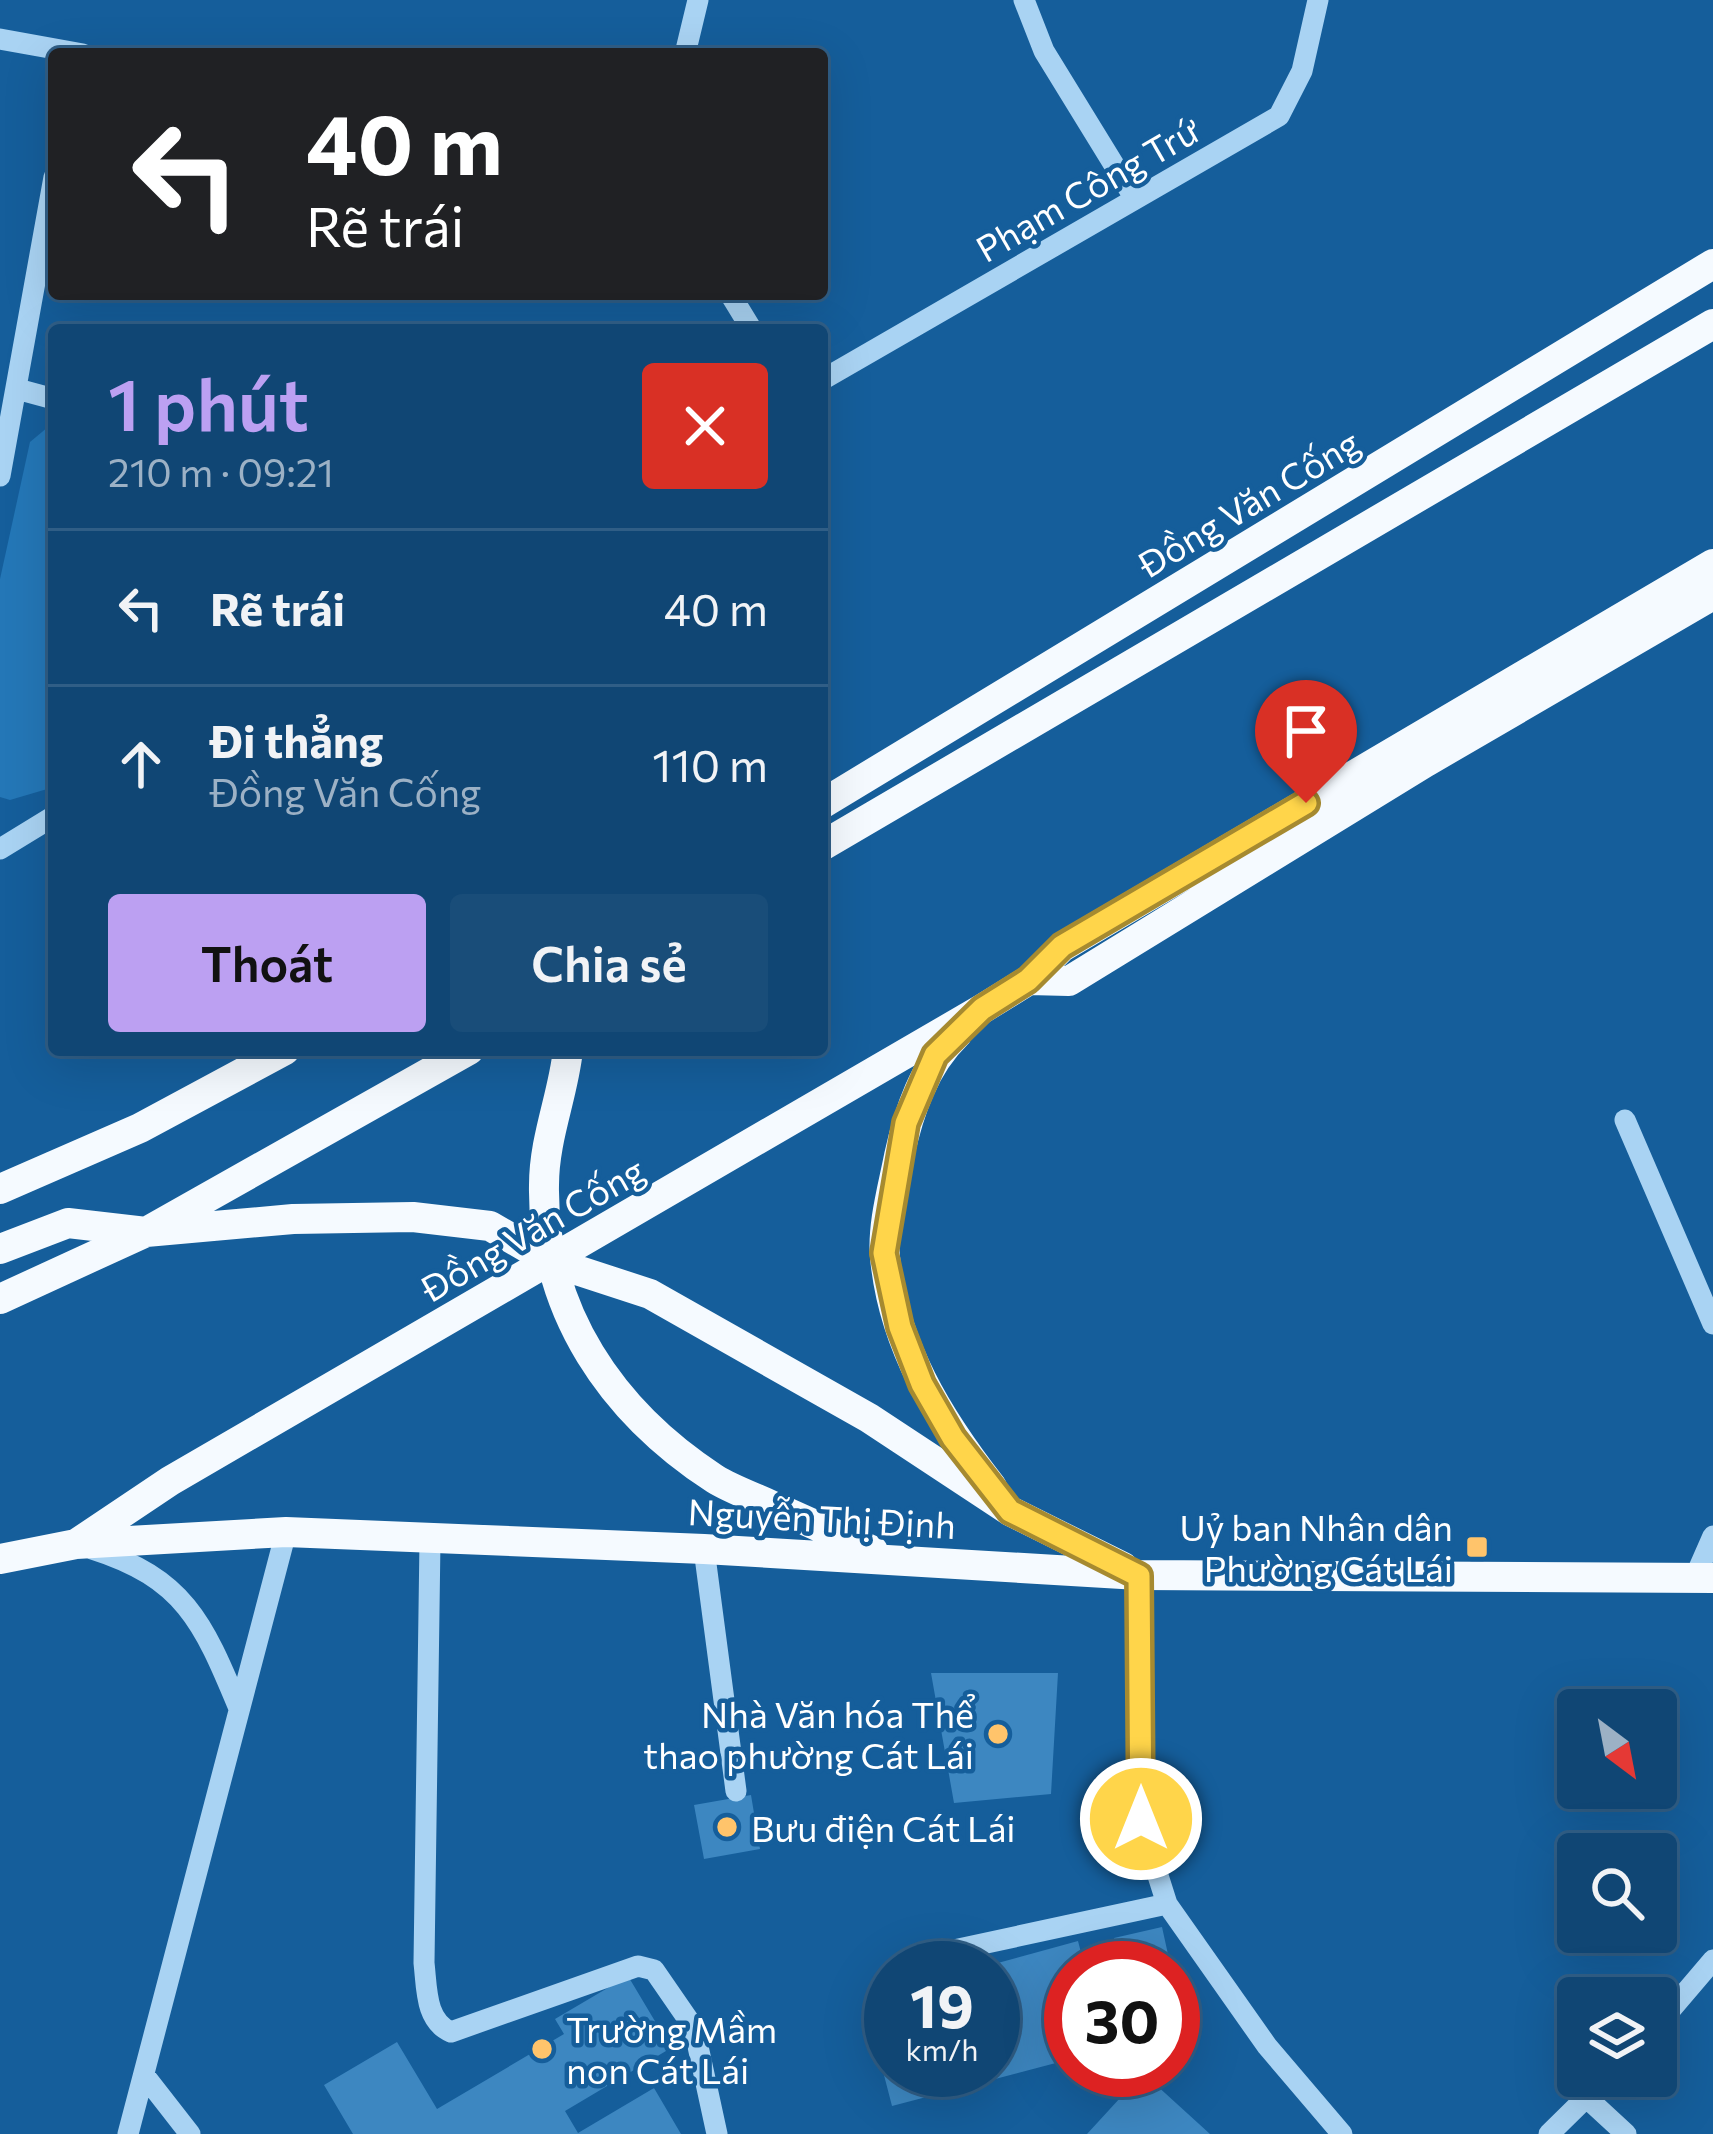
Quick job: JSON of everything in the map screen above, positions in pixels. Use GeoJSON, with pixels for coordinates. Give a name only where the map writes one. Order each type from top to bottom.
{"type":"FeatureCollection","features":[{"type":"Feature","properties":{"kind":"main road","name":"Đồng Văn Cống"},"geometry":{"type":"LineString","coordinates":[[828,801],[1713,264]]}},
{"type":"Feature","properties":{"kind":"main road"},"geometry":{"type":"LineString","coordinates":[[828,843],[1713,324]]}},
{"type":"Feature","properties":{"kind":"main road","name":"Đồng Văn Cống"},"geometry":{"type":"LineString","coordinates":[[76,1544],[170,1481],[982,1009],[1028,980],[1062,946],[1713,564]]}},
{"type":"Feature","properties":{"kind":"main road","name":"Đồng Văn Cống"},"geometry":{"type":"LineString","coordinates":[[1028,980],[1069,981],[1713,595]]}},
{"type":"Feature","properties":{"kind":"main road"},"geometry":{"type":"LineString","coordinates":[[828,804],[850,830]]}},
{"type":"Feature","properties":{"kind":"main road"},"geometry":{"type":"LineString","coordinates":[[982,1009],[935,1055],[906,1123],[884,1253],[900,1327],[922,1384],[953,1438],[1010,1511]]}},
{"type":"Feature","properties":{"kind":"main road"},"geometry":{"type":"LineString","coordinates":[[0,1190],[140,1128],[274,1056]]}},
{"type":"Feature","properties":{"kind":"main road"},"geometry":{"type":"LineString","coordinates":[[0,1299],[146,1232],[458,1056]]}},
{"type":"Feature","properties":{"kind":"main road"},"geometry":{"type":"LineString","coordinates":[[571,1057],[550,1126],[544,1186],[552,1262],[572,1324],[606,1383],[666,1443],[719,1482],[890,1559]]}},
{"type":"Feature","properties":{"kind":"main road"},"geometry":{"type":"LineString","coordinates":[[0,1249],[68,1223],[146,1232],[293,1219],[413,1217],[490,1226],[552,1262],[650,1294],[869,1418],[1010,1511],[1139,1576]]}},
{"type":"Feature","properties":{"kind":"main road","name":"Nguyễn Thị Định"},"geometry":{"type":"LineString","coordinates":[[0,1558],[76,1544],[286,1532],[704,1549],[1139,1576],[1704,1578]]}},
{"type":"Feature","properties":{"kind":"street"},"geometry":{"type":"LineString","coordinates":[[686,48],[698,0]]}},
{"type":"Feature","properties":{"kind":"street"},"geometry":{"type":"LineString","coordinates":[[1024,0],[1044,51],[1135,199]]}},
{"type":"Feature","properties":{"kind":"street","name":"Phạm Công Trứ"},"geometry":{"type":"LineString","coordinates":[[828,377],[1279,116],[1302,71],[1318,0]]}},
{"type":"Feature","properties":{"kind":"street"},"geometry":{"type":"LineString","coordinates":[[0,39],[48,48]]}},
{"type":"Feature","properties":{"kind":"street"},"geometry":{"type":"LineString","coordinates":[[0,476],[48,210]]}},
{"type":"Feature","properties":{"kind":"street"},"geometry":{"type":"LineString","coordinates":[[16,389],[48,397]]}},
{"type":"Feature","properties":{"kind":"street"},"geometry":{"type":"LineString","coordinates":[[0,849],[48,820]]}},
{"type":"Feature","properties":{"kind":"street"},"geometry":{"type":"LineString","coordinates":[[1625,1120],[1713,1324]]}},
{"type":"Feature","properties":{"kind":"street"},"geometry":{"type":"LineString","coordinates":[[128,2134],[286,1532]]}},
{"type":"Feature","properties":{"kind":"street"},"geometry":{"type":"LineString","coordinates":[[1704,1578],[1713,1536]]}},
{"type":"Feature","properties":{"kind":"street"},"geometry":{"type":"LineString","coordinates":[[430,1540],[424,1963],[431,2014],[440,2027],[451,2032],[638,1966],[654,1970],[694,2028],[717,2134]]}},
{"type":"Feature","properties":{"kind":"street"},"geometry":{"type":"LineString","coordinates":[[76,1544],[130,1561],[166,1582],[209,1636],[239,1707]]}},
{"type":"Feature","properties":{"kind":"street"},"geometry":{"type":"LineString","coordinates":[[704,1549],[736,1791]]}},
{"type":"Feature","properties":{"kind":"street"},"geometry":{"type":"LineString","coordinates":[[1139,1576],[1141,1819],[1167,1904],[1267,2046],[1342,2134]]}},
{"type":"Feature","properties":{"kind":"street"},"geometry":{"type":"LineString","coordinates":[[992,1941],[1167,1904]]}},
{"type":"Feature","properties":{"kind":"street"},"geometry":{"type":"LineString","coordinates":[[1677,2002],[1713,1960]]}},
{"type":"Feature","properties":{"kind":"street"},"geometry":{"type":"LineString","coordinates":[[144,2075],[190,2134]]}},
{"type":"Feature","properties":{"kind":"street"},"geometry":{"type":"LineString","coordinates":[[1549,2134],[1587,2098],[1626,2134]]}},
{"type":"Feature","properties":{"kind":"shaded area"},"geometry":{"type":"Polygon","coordinates":[[[48,427],[48,789],[10,800],[0,797],[0,579],[30,442],[48,427]]]}},
{"type":"Feature","properties":{"kind":"building","name":"Nhà Văn hóa Thể thao phường Cát Lái"},"geometry":{"type":"Polygon","coordinates":[[[931,1673],[1058,1673],[1051,1794],[954,1803],[931,1673]]]}},
{"type":"Feature","properties":{"kind":"building","name":"Bưu điện Cát Lái"},"geometry":{"type":"Polygon","coordinates":[[[751,1795],[760,1849],[704,1859],[694,1805],[751,1795]]]}},
{"type":"Feature","properties":{"kind":"building"},"geometry":{"type":"Polygon","coordinates":[[[1162,1927],[1165,1941],[1115,1941],[1162,1927]]]}},
{"type":"Feature","properties":{"kind":"building"},"geometry":{"type":"Polygon","coordinates":[[[1044,1950],[1044,2066],[1020,2072],[1020,1957],[1044,1950]]]}},
{"type":"Feature","properties":{"kind":"building"},"geometry":{"type":"Polygon","coordinates":[[[628,1976],[671,2048],[565,2111],[578,2133],[654,2088],[681,2134],[353,2134],[324,2085],[397,2042],[437,2109],[564,2034],[555,2019],[628,1976]]]}},
{"type":"Feature","properties":{"kind":"building"},"geometry":{"type":"Polygon","coordinates":[[[890,2097],[926,2097],[892,2106],[890,2097]]]}},
{"type":"Feature","properties":{"kind":"building"},"geometry":{"type":"Polygon","coordinates":[[[1121,2097],[1169,2097],[1210,2134],[1087,2134],[1121,2097]]]}},
{"type":"Feature","properties":{"kind":"place","name":"Uỷ ban Nhân dân Phường Cát Lái"},"geometry":{"type":"Point","coordinates":[1477,1547]}},
{"type":"Feature","properties":{"kind":"place","name":"Nhà Văn hóa Thể thao phường Cát Lái"},"geometry":{"type":"Point","coordinates":[998,1734]}},
{"type":"Feature","properties":{"kind":"place","name":"Bưu điện Cát Lái"},"geometry":{"type":"Point","coordinates":[727,1827]}},
{"type":"Feature","properties":{"kind":"place","name":"Trường Mầm non Cát Lái"},"geometry":{"type":"Point","coordinates":[542,2049]}},
{"type":"Feature","properties":{"kind":"route"},"geometry":{"type":"LineString","coordinates":[[1141,1819],[1139,1576],[1010,1511],[953,1438],[922,1384],[900,1327],[884,1253],[892,1189],[906,1123],[935,1055],[982,1009],[1028,980],[1062,946],[1306,803]]}}]}
